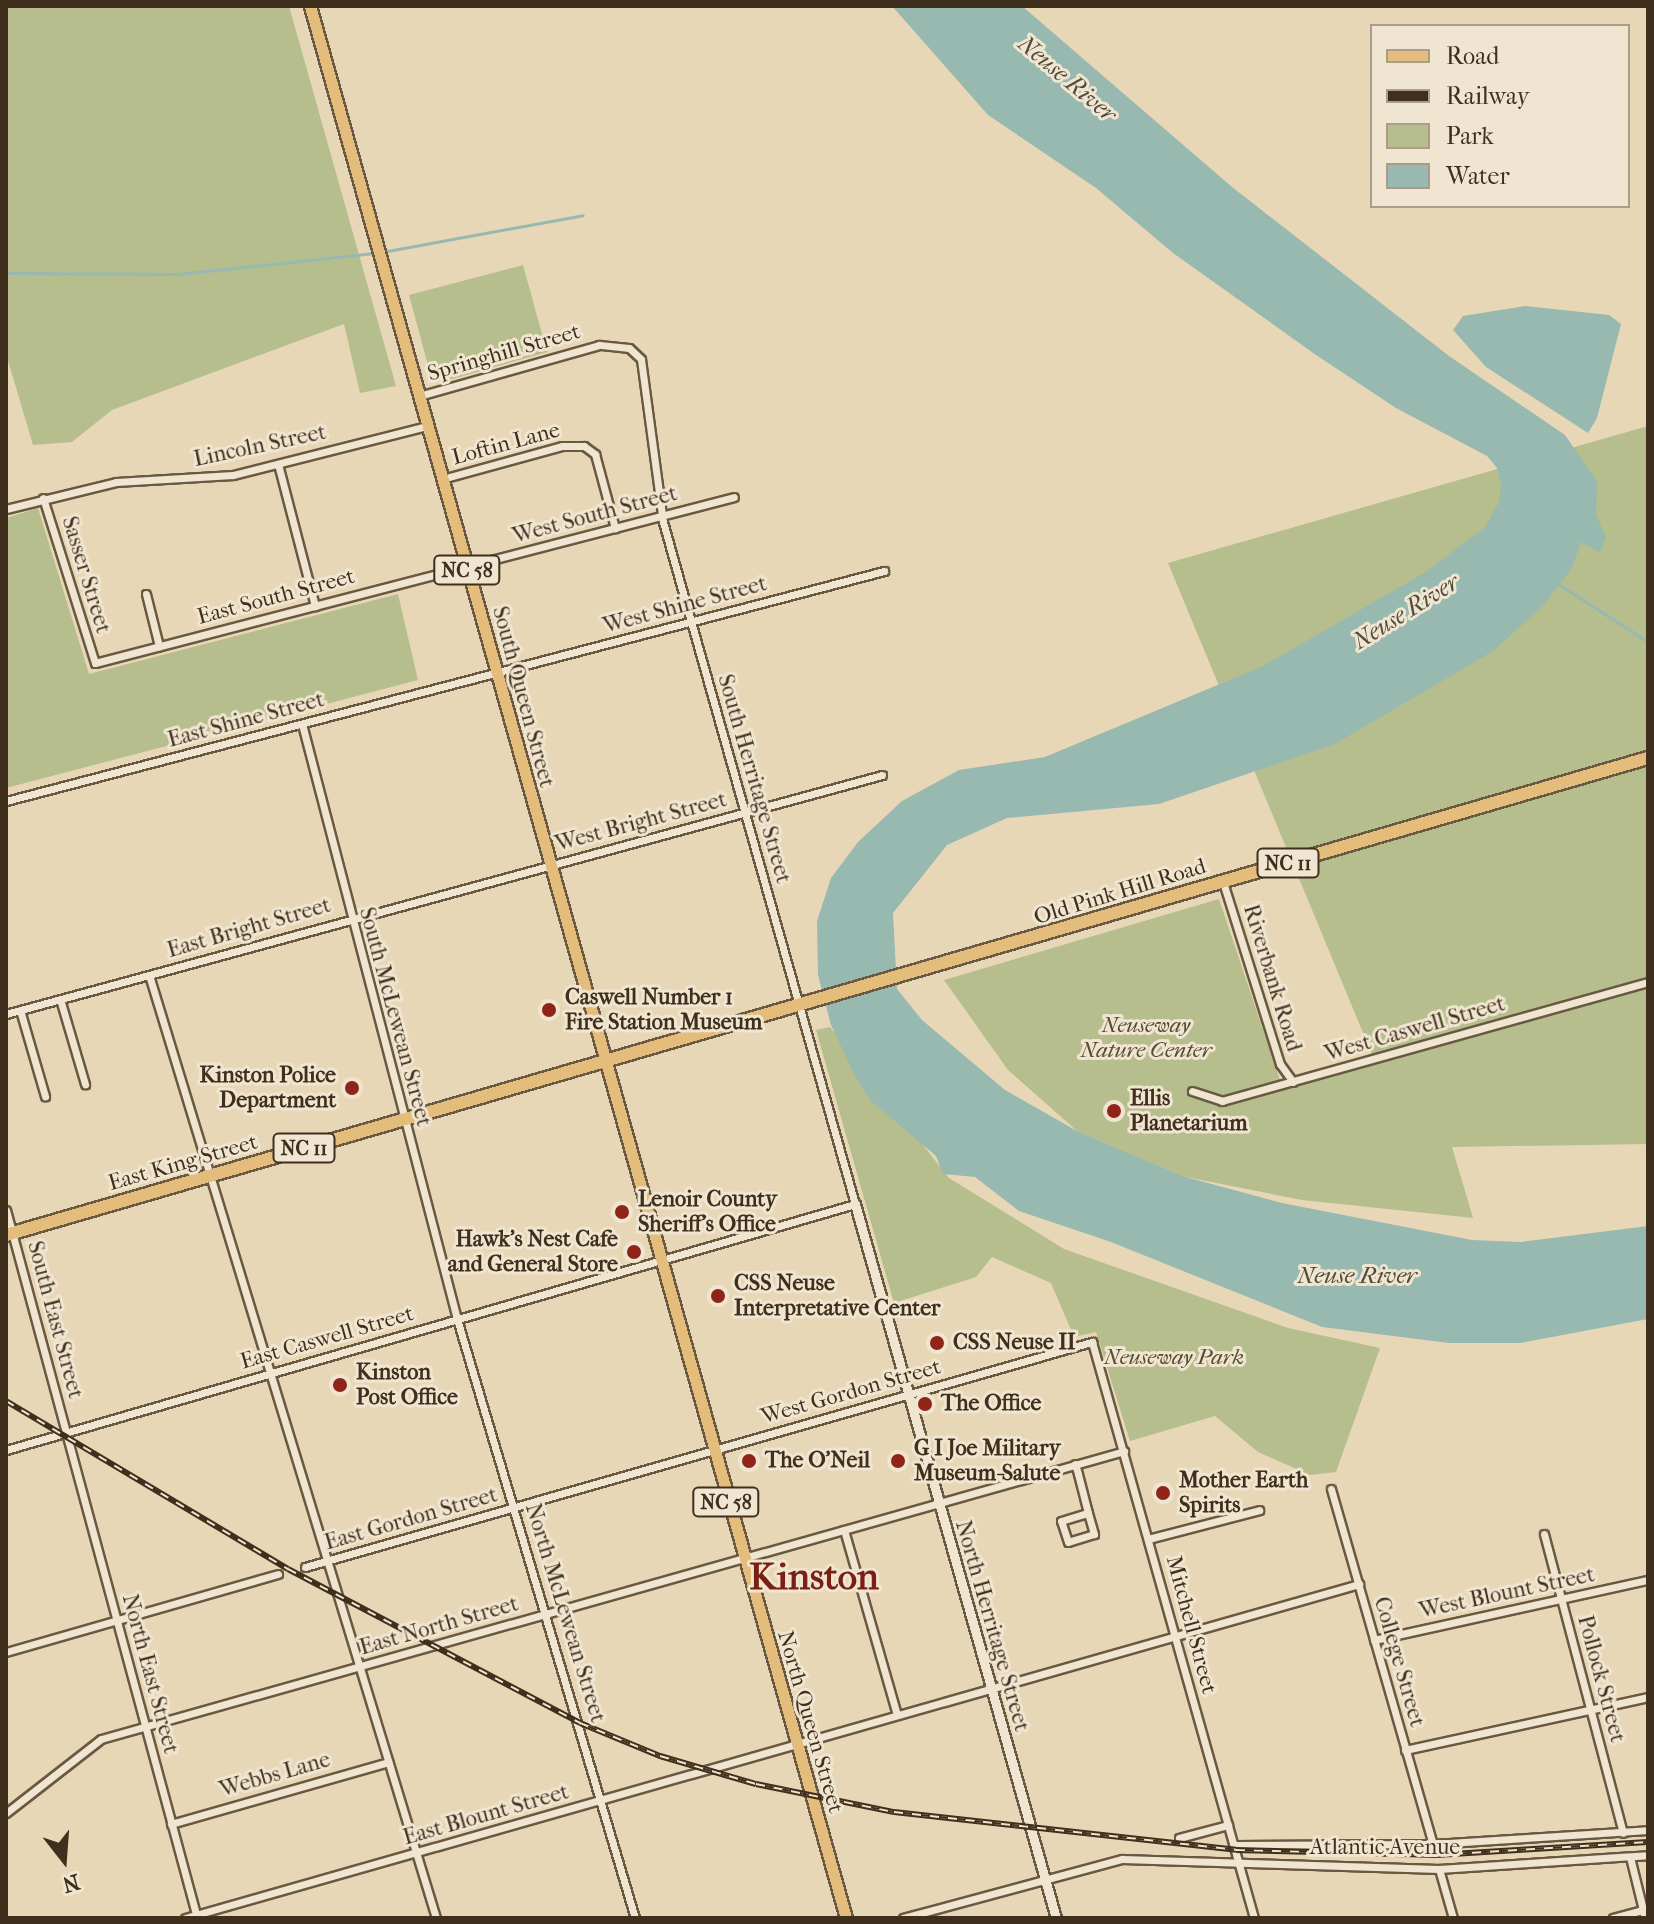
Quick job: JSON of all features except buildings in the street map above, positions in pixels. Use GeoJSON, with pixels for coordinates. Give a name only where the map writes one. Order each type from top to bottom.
{"type":"FeatureCollection","features":[{"type":"Feature","properties":{"kind":"highway","name":"Old Pink Hill Road"},"geometry":{"type":"LineString","coordinates":[[602,1062],[929,970],[1648,758]]}},
{"type":"Feature","properties":{"kind":"highway","name":"East King Street"},"geometry":{"type":"LineString","coordinates":[[9,1234],[602,1062]]}},
{"type":"Feature","properties":{"kind":"main road","name":"South Queen Street"},"geometry":{"type":"LineString","coordinates":[[310,6],[658,1260]]}},
{"type":"Feature","properties":{"kind":"main road","name":"North Queen Street"},"geometry":{"type":"LineString","coordinates":[[658,1260],[846,1918]]}},
{"type":"Feature","properties":{"kind":"street","name":"Springhill Street"},"geometry":{"type":"LineString","coordinates":[[419,396],[610,343],[629,348],[641,359]]}},
{"type":"Feature","properties":{"kind":"street","name":"South Herritage Street"},"geometry":{"type":"LineString","coordinates":[[641,359],[663,516],[744,813],[804,1006],[855,1204]]}},
{"type":"Feature","properties":{"kind":"street","name":"Lincoln Street"},"geometry":{"type":"LineString","coordinates":[[6,509],[116,482],[213,478],[427,426]]}},
{"type":"Feature","properties":{"kind":"street","name":"Loftin Lane"},"geometry":{"type":"LineString","coordinates":[[442,479],[562,446],[584,446],[595,454],[615,528]]}},
{"type":"Feature","properties":{"kind":"street"},"geometry":{"type":"LineString","coordinates":[[278,464],[315,606]]}},
{"type":"Feature","properties":{"kind":"street","name":"West South Street"},"geometry":{"type":"LineString","coordinates":[[466,567],[734,497]]}},
{"type":"Feature","properties":{"kind":"street","name":"Sasser Street"},"geometry":{"type":"LineString","coordinates":[[43,498],[95,663]]}},
{"type":"Feature","properties":{"kind":"street","name":"East South Street"},"geometry":{"type":"LineString","coordinates":[[95,663],[466,567]]}},
{"type":"Feature","properties":{"kind":"street","name":"West Shine Street"},"geometry":{"type":"LineString","coordinates":[[495,673],[884,571]]}},
{"type":"Feature","properties":{"kind":"street"},"geometry":{"type":"LineString","coordinates":[[146,594],[159,646]]}},
{"type":"Feature","properties":{"kind":"street","name":"East Shine Street"},"geometry":{"type":"LineString","coordinates":[[6,801],[495,673]]}},
{"type":"Feature","properties":{"kind":"street","name":"South McLewean Street"},"geometry":{"type":"LineString","coordinates":[[302,724],[350,919],[457,1319]]}},
{"type":"Feature","properties":{"kind":"street","name":"West Bright Street"},"geometry":{"type":"LineString","coordinates":[[548,866],[882,775]]}},
{"type":"Feature","properties":{"kind":"street","name":"East Bright Street"},"geometry":{"type":"LineString","coordinates":[[6,1014],[548,866]]}},
{"type":"Feature","properties":{"kind":"street","name":"Riverbank Road"},"geometry":{"type":"LineString","coordinates":[[1223,882],[1280,1064],[1293,1082]]}},
{"type":"Feature","properties":{"kind":"street"},"geometry":{"type":"LineString","coordinates":[[149,975],[436,1918]]}},
{"type":"Feature","properties":{"kind":"street","name":"West Caswell Street"},"geometry":{"type":"LineString","coordinates":[[1192,1091],[1222,1101],[1648,982]]}},
{"type":"Feature","properties":{"kind":"street"},"geometry":{"type":"LineString","coordinates":[[60,999],[85,1084]]}},
{"type":"Feature","properties":{"kind":"street"},"geometry":{"type":"LineString","coordinates":[[20,1010],[45,1096]]}},
{"type":"Feature","properties":{"kind":"street"},"geometry":{"type":"LineString","coordinates":[[658,1260],[855,1204]]}},
{"type":"Feature","properties":{"kind":"street","name":"North Herritage Street"},"geometry":{"type":"LineString","coordinates":[[855,1204],[1056,1918]]}},
{"type":"Feature","properties":{"kind":"street","name":"South East Street"},"geometry":{"type":"LineString","coordinates":[[6,1210],[9,1234],[68,1436]]}},
{"type":"Feature","properties":{"kind":"street","name":"East Caswell Street"},"geometry":{"type":"LineString","coordinates":[[6,1450],[68,1436],[270,1373],[658,1260]]}},
{"type":"Feature","properties":{"kind":"street","name":"North McLewean Street"},"geometry":{"type":"LineString","coordinates":[[457,1319],[635,1918]]}},
{"type":"Feature","properties":{"kind":"street","name":"West Gordon Street"},"geometry":{"type":"LineString","coordinates":[[712,1451],[1092,1342]]}},
{"type":"Feature","properties":{"kind":"street","name":"Mitchell Street"},"geometry":{"type":"LineString","coordinates":[[1092,1342],[1254,1918]]}},
{"type":"Feature","properties":{"kind":"street","name":"North East Street"},"geometry":{"type":"LineString","coordinates":[[68,1436],[197,1916]]}},
{"type":"Feature","properties":{"kind":"street","name":"East Gordon Street"},"geometry":{"type":"LineString","coordinates":[[305,1567],[712,1451]]}},
{"type":"Feature","properties":{"kind":"street","name":"East North Street"},"geometry":{"type":"LineString","coordinates":[[6,1813],[101,1739],[1124,1451]]}},
{"type":"Feature","properties":{"kind":"street"},"geometry":{"type":"LineString","coordinates":[[1075,1464],[1094,1534],[1068,1542],[1061,1521],[1088,1513]]}},
{"type":"Feature","properties":{"kind":"street","name":"College Street"},"geometry":{"type":"LineString","coordinates":[[1331,1489],[1433,1844]]}},
{"type":"Feature","properties":{"kind":"street"},"geometry":{"type":"LineString","coordinates":[[1148,1539],[1259,1510]]}},
{"type":"Feature","properties":{"kind":"street"},"geometry":{"type":"LineString","coordinates":[[844,1530],[897,1715]]}},
{"type":"Feature","properties":{"kind":"street","name":"Pollock Street"},"geometry":{"type":"LineString","coordinates":[[1544,1534],[1623,1833]]}},
{"type":"Feature","properties":{"kind":"street"},"geometry":{"type":"LineString","coordinates":[[6,1652],[278,1574]]}},
{"type":"Feature","properties":{"kind":"street","name":"West Blount Street"},"geometry":{"type":"LineString","coordinates":[[1374,1640],[1648,1580]]}},
{"type":"Feature","properties":{"kind":"street"},"geometry":{"type":"LineString","coordinates":[[796,1744],[1359,1584]]}},
{"type":"Feature","properties":{"kind":"street"},"geometry":{"type":"LineString","coordinates":[[1405,1750],[1648,1697]]}},
{"type":"Feature","properties":{"kind":"street","name":"East Blount Street"},"geometry":{"type":"LineString","coordinates":[[185,1918],[796,1744]]}},
{"type":"Feature","properties":{"kind":"street","name":"Webbs Lane"},"geometry":{"type":"LineString","coordinates":[[171,1824],[388,1762]]}},
{"type":"Feature","properties":{"kind":"street"},"geometry":{"type":"LineString","coordinates":[[1179,1838],[1228,1825]]}},
{"type":"Feature","properties":{"kind":"street","name":"Atlantic Avenue"},"geometry":{"type":"LineString","coordinates":[[1234,1845],[1433,1844],[1648,1830]]}},
{"type":"Feature","properties":{"kind":"street","name":"Atlantic Avenue"},"geometry":{"type":"LineString","coordinates":[[903,1918],[1122,1859],[1439,1869],[1648,1855]]}},
{"type":"Feature","properties":{"kind":"street"},"geometry":{"type":"LineString","coordinates":[[1613,1918],[1644,1914],[1630,1857]]}},
{"type":"Feature","properties":{"kind":"street"},"geometry":{"type":"LineString","coordinates":[[1439,1869],[1453,1918]]}},
{"type":"Feature","properties":{"kind":"green space"},"geometry":{"type":"Polygon","coordinates":[[[6,6],[289,6],[396,386],[360,393],[344,324],[112,410],[72,442],[33,445],[6,354],[6,6]]]}},
{"type":"Feature","properties":{"kind":"green space"},"geometry":{"type":"Polygon","coordinates":[[[523,265],[547,352],[445,381],[432,380],[409,295],[523,265]]]}},
{"type":"Feature","properties":{"kind":"green space","name":"Neuseway Nature Center"},"geometry":{"type":"Polygon","coordinates":[[[1648,426],[1648,1144],[1452,1147],[1473,1218],[1302,1200],[1181,1176],[1077,1131],[1008,1070],[944,980],[1219,899],[1283,1089],[1376,1064],[1168,563],[1648,426]]]}},
{"type":"Feature","properties":{"kind":"green space"},"geometry":{"type":"Polygon","coordinates":[[[38,508],[89,674],[398,594],[418,680],[6,788],[6,518],[38,508]]]}},
{"type":"Feature","properties":{"kind":"green space","name":"Neuseway Park"},"geometry":{"type":"Polygon","coordinates":[[[830,1027],[949,1178],[1064,1249],[1288,1328],[1380,1348],[1336,1472],[1310,1475],[1258,1452],[1215,1416],[1130,1441],[1096,1332],[1074,1337],[1051,1283],[992,1257],[976,1277],[894,1303],[816,1030],[830,1027]]]}},
{"type":"Feature","properties":{"kind":"water","name":"Neuse River"},"geometry":{"type":"Polygon","coordinates":[[[892,6],[1022,6],[1232,187],[1449,356],[1565,435],[1597,481],[1596,515],[1606,537],[1600,553],[1581,542],[1572,568],[1543,606],[1493,651],[1335,744],[1159,804],[1007,818],[947,845],[893,913],[897,989],[922,1020],[1005,1090],[1077,1131],[1182,1176],[1282,1203],[1472,1240],[1521,1242],[1648,1226],[1648,1319],[1520,1343],[1449,1343],[1322,1327],[1111,1242],[1019,1211],[975,1177],[943,1174],[936,1156],[871,1101],[854,1074],[831,1025],[818,975],[817,921],[831,878],[858,842],[902,801],[959,770],[1045,757],[1263,666],[1424,573],[1485,527],[1499,502],[1501,485],[1497,468],[1487,456],[1396,408],[1316,355],[1173,253],[1096,188],[988,115],[892,6]]]}},
{"type":"Feature","properties":{"kind":"water"},"geometry":{"type":"Polygon","coordinates":[[[1525,306],[1609,315],[1621,324],[1597,418],[1588,433],[1486,367],[1453,330],[1463,316],[1525,306]]]}},
{"type":"Feature","properties":{"kind":"waterway"},"geometry":{"type":"LineString","coordinates":[[382,252],[583,215]]}},
{"type":"Feature","properties":{"kind":"waterway"},"geometry":{"type":"LineString","coordinates":[[6,273],[178,274],[374,253]]}},
{"type":"Feature","properties":{"kind":"waterway"},"geometry":{"type":"LineString","coordinates":[[1557,583],[1648,642]]}},
{"type":"Feature","properties":{"kind":"railway"},"geometry":{"type":"LineString","coordinates":[[6,1401],[288,1569],[580,1723],[660,1756],[756,1784],[894,1812],[1236,1850],[1436,1855],[1648,1842]]}},
{"type":"Feature","properties":{"kind":"place","name":"Caswell Number 1 Fire Station Museum"},"geometry":{"type":"Point","coordinates":[549,1010]}},
{"type":"Feature","properties":{"kind":"place","name":"Kinston Police Department"},"geometry":{"type":"Point","coordinates":[352,1088]}},
{"type":"Feature","properties":{"kind":"place","name":"Ellis Planetarium"},"geometry":{"type":"Point","coordinates":[1114,1111]}},
{"type":"Feature","properties":{"kind":"place","name":"Lenoir County Sheriff's Office"},"geometry":{"type":"Point","coordinates":[622,1212]}},
{"type":"Feature","properties":{"kind":"place","name":"Hawk's Nest Cafe and General Store"},"geometry":{"type":"Point","coordinates":[634,1252]}},
{"type":"Feature","properties":{"kind":"place","name":"CSS Neuse Interpretative Center"},"geometry":{"type":"Point","coordinates":[718,1296]}},
{"type":"Feature","properties":{"kind":"place","name":"CSS Neuse II"},"geometry":{"type":"Point","coordinates":[937,1343]}},
{"type":"Feature","properties":{"kind":"place","name":"Kinston Post Office"},"geometry":{"type":"Point","coordinates":[340,1385]}},
{"type":"Feature","properties":{"kind":"place","name":"The Office"},"geometry":{"type":"Point","coordinates":[925,1404]}},
{"type":"Feature","properties":{"kind":"place","name":"The O'Neil"},"geometry":{"type":"Point","coordinates":[749,1461]}},
{"type":"Feature","properties":{"kind":"place","name":"G I Joe Military Museum-Salute"},"geometry":{"type":"Point","coordinates":[898,1461]}},
{"type":"Feature","properties":{"kind":"place","name":"Mother Earth Spirits"},"geometry":{"type":"Point","coordinates":[1163,1493]}},
{"type":"Feature","properties":{"kind":"district","name":"Kinston"},"geometry":{"type":"Point","coordinates":[814,1577]}}]}
